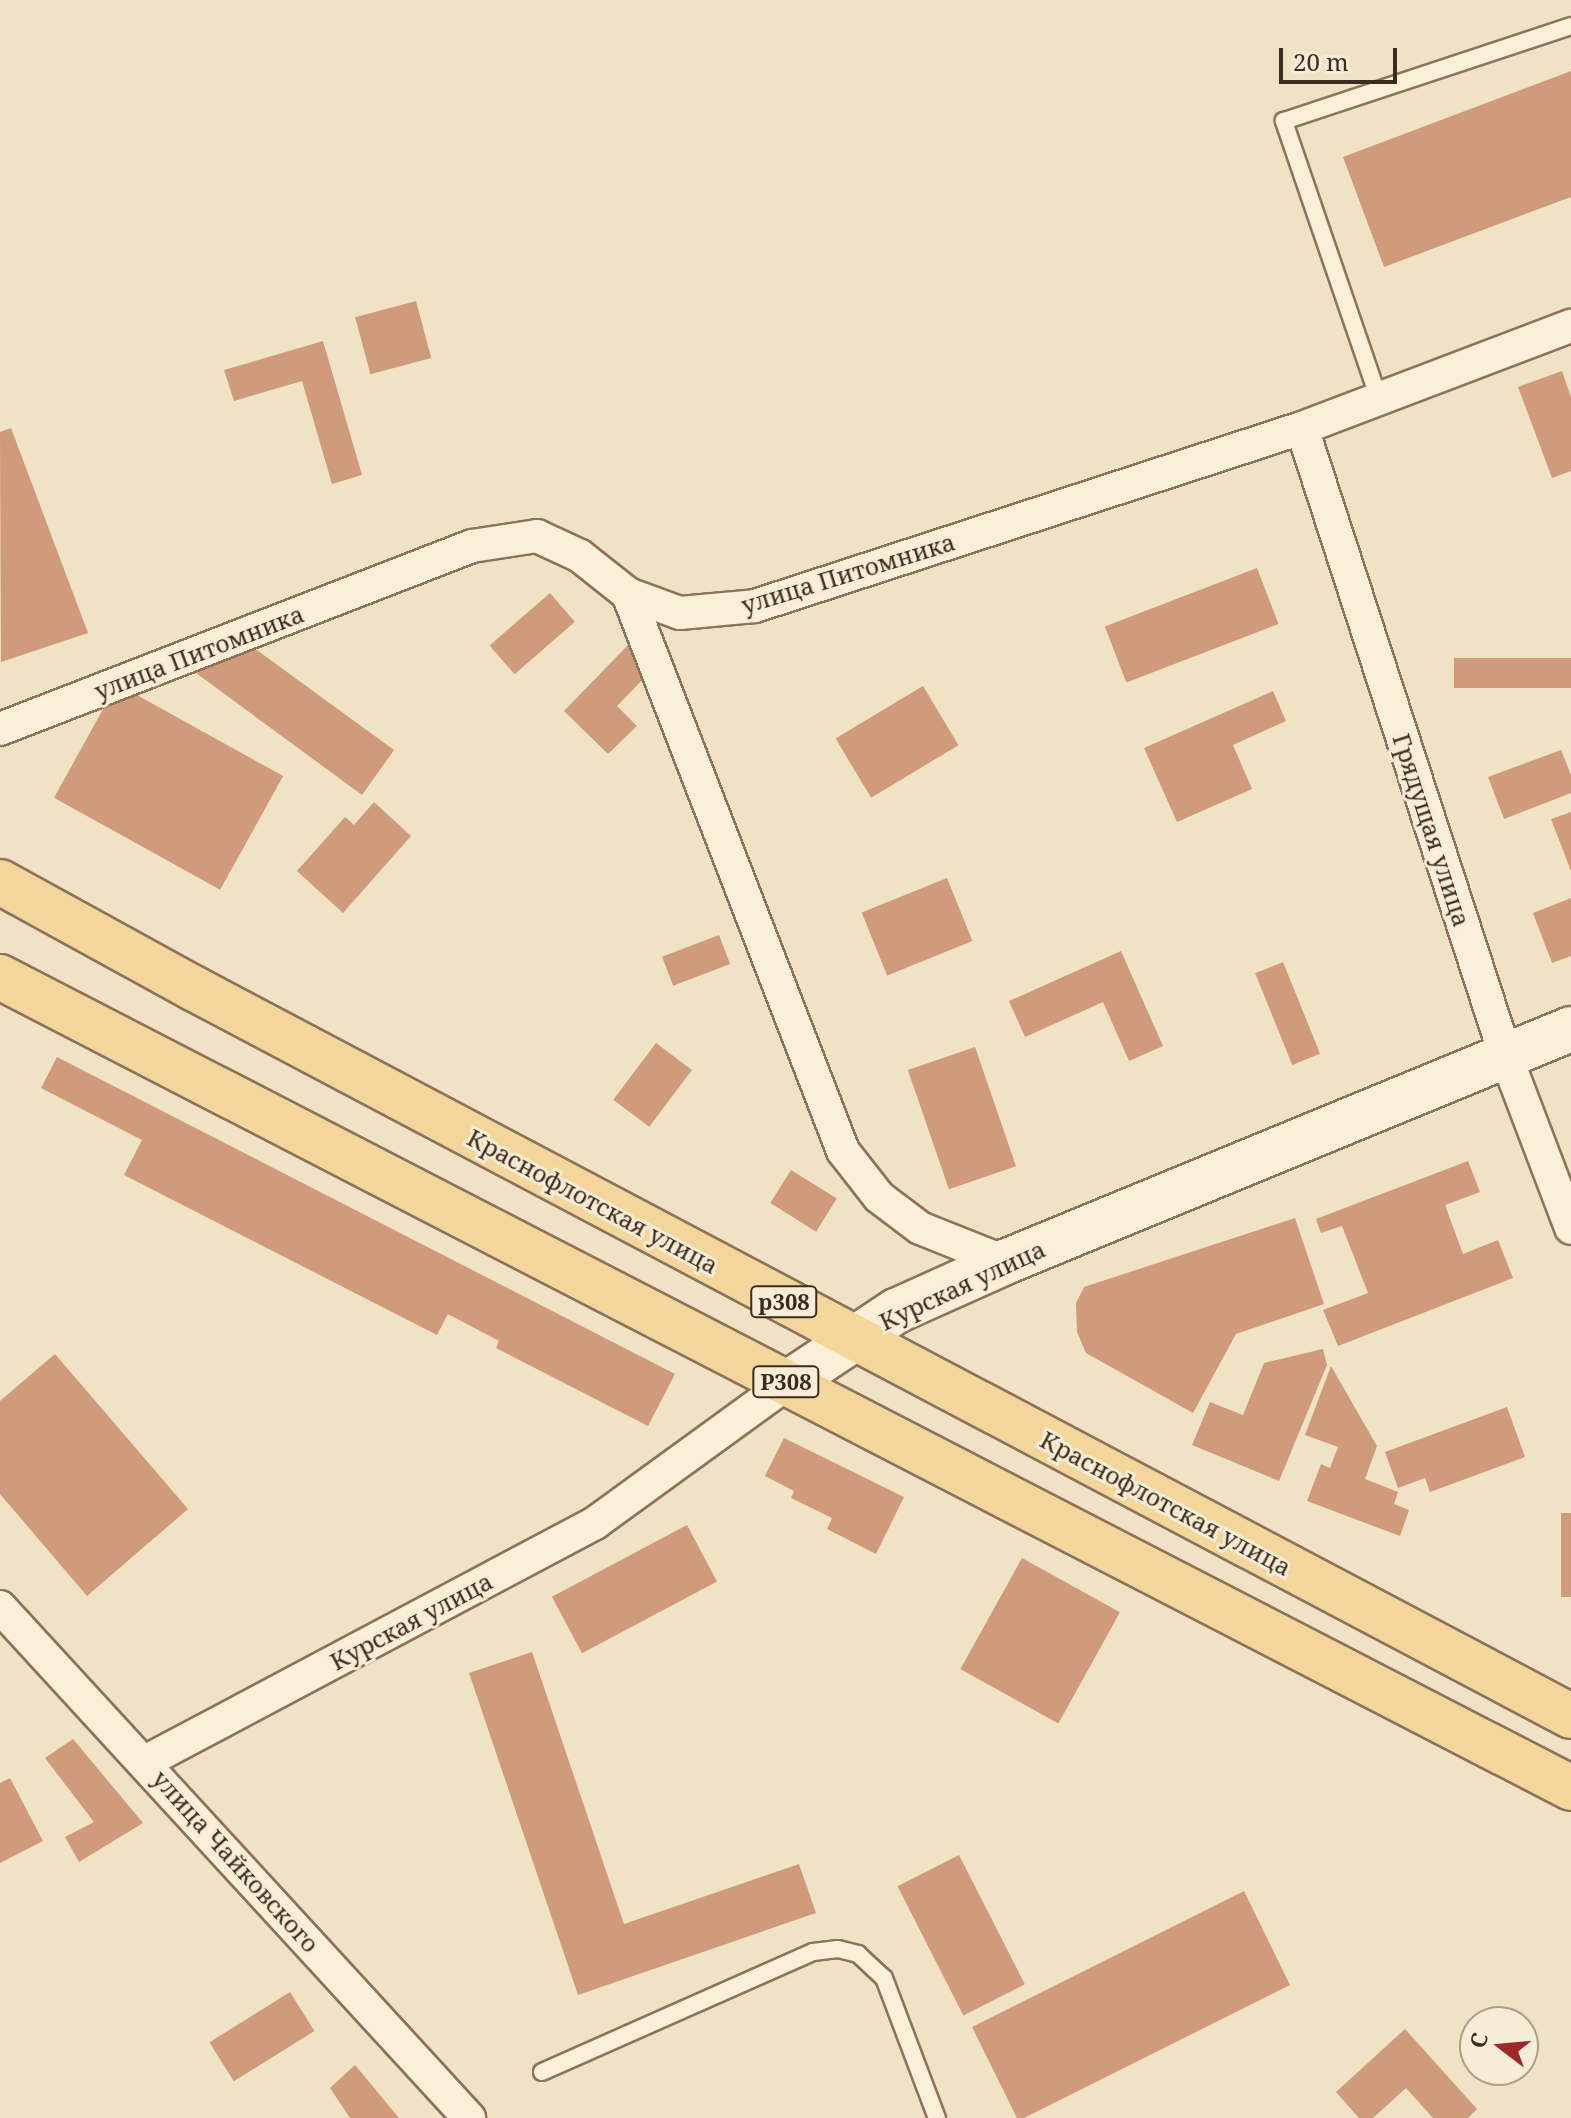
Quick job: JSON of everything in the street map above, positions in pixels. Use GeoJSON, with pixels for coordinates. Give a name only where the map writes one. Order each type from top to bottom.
{"type":"FeatureCollection","features":[{"type":"Feature","properties":{"kind":"main road","name":"Краснофлотская улица"},"geometry":{"type":"LineString","coordinates":[[0,882],[853,1338],[1571,1716]]}},
{"type":"Feature","properties":{"kind":"main road","name":"P308"},"geometry":{"type":"LineString","coordinates":[[0,977],[1571,1788]]}},
{"type":"Feature","properties":{"kind":"street","name":"улица Питомника"},"geometry":{"type":"LineString","coordinates":[[0,729],[472,546],[537,536],[580,556],[628,594],[680,613],[755,606],[1302,428],[1571,326]]}},
{"type":"Feature","properties":{"kind":"street","name":"Грядущая улица"},"geometry":{"type":"LineString","coordinates":[[1302,428],[1505,1054],[1571,1228]]}},
{"type":"Feature","properties":{"kind":"street"},"geometry":{"type":"LineString","coordinates":[[628,594],[843,1151],[879,1197],[920,1228],[1005,1262]]}},
{"type":"Feature","properties":{"kind":"street","name":"Курская улица"},"geometry":{"type":"LineString","coordinates":[[145,1762],[595,1523],[788,1383],[896,1311],[1005,1262],[1571,1029]]}},
{"type":"Feature","properties":{"kind":"street","name":"улица Чайковского"},"geometry":{"type":"LineString","coordinates":[[4,1618],[145,1762],[469,2118]]}},
{"type":"Feature","properties":{"kind":"lane"},"geometry":{"type":"LineString","coordinates":[[1379,399],[1284,121],[1571,26]]}},
{"type":"Feature","properties":{"kind":"lane"},"geometry":{"type":"LineString","coordinates":[[542,2072],[813,1952],[838,1949],[858,1954],[884,1978],[937,2118]]}},
{"type":"Feature","properties":{"kind":"building"},"geometry":{"type":"Polygon","coordinates":[[[1571,71],[1571,197],[1384,267],[1343,157],[1571,71]]]}},
{"type":"Feature","properties":{"kind":"building"},"geometry":{"type":"Polygon","coordinates":[[[416,301],[431,358],[370,374],[355,317],[416,301]]]}},
{"type":"Feature","properties":{"kind":"building"},"geometry":{"type":"Polygon","coordinates":[[[323,341],[362,475],[332,484],[302,381],[234,401],[224,370],[323,341]]]}},
{"type":"Feature","properties":{"kind":"building"},"geometry":{"type":"Polygon","coordinates":[[[1562,371],[1571,397],[1571,471],[1552,478],[1518,387],[1562,371]]]}},
{"type":"Feature","properties":{"kind":"building"},"geometry":{"type":"Polygon","coordinates":[[[11,428],[88,633],[1,662],[0,432],[11,428]]]}},
{"type":"Feature","properties":{"kind":"building"},"geometry":{"type":"Polygon","coordinates":[[[1257,568],[1279,624],[1126,682],[1105,626],[1257,568]]]}},
{"type":"Feature","properties":{"kind":"building"},"geometry":{"type":"Polygon","coordinates":[[[550,593],[575,622],[515,674],[490,645],[550,593]]]}},
{"type":"Feature","properties":{"kind":"building"},"geometry":{"type":"Polygon","coordinates":[[[629,644],[654,668],[617,706],[637,726],[608,754],[564,711],[629,644]]]}},
{"type":"Feature","properties":{"kind":"building"},"geometry":{"type":"Polygon","coordinates":[[[250,645],[394,750],[362,795],[196,673],[250,645]]]}},
{"type":"Feature","properties":{"kind":"building"},"geometry":{"type":"Polygon","coordinates":[[[1454,658],[1571,658],[1571,688],[1454,688],[1454,658]]]}},
{"type":"Feature","properties":{"kind":"building"},"geometry":{"type":"Polygon","coordinates":[[[117,684],[283,776],[220,890],[54,798],[117,684]]]}},
{"type":"Feature","properties":{"kind":"building"},"geometry":{"type":"Polygon","coordinates":[[[923,686],[959,745],[871,798],[836,739],[923,686]]]}},
{"type":"Feature","properties":{"kind":"building"},"geometry":{"type":"Polygon","coordinates":[[[1273,691],[1286,721],[1233,745],[1252,789],[1177,822],[1144,748],[1273,691]]]}},
{"type":"Feature","properties":{"kind":"building"},"geometry":{"type":"Polygon","coordinates":[[[1561,750],[1571,775],[1571,793],[1504,819],[1488,777],[1561,750]]]}},
{"type":"Feature","properties":{"kind":"building"},"geometry":{"type":"Polygon","coordinates":[[[374,802],[411,836],[343,913],[297,871],[345,817],[354,825],[374,802]]]}},
{"type":"Feature","properties":{"kind":"building"},"geometry":{"type":"Polygon","coordinates":[[[1571,812],[1571,871],[1551,819],[1571,812]]]}},
{"type":"Feature","properties":{"kind":"building"},"geometry":{"type":"Polygon","coordinates":[[[947,878],[972,941],[887,976],[862,912],[947,878]]]}},
{"type":"Feature","properties":{"kind":"building"},"geometry":{"type":"Polygon","coordinates":[[[1571,898],[1571,956],[1552,963],[1533,913],[1571,898]]]}},
{"type":"Feature","properties":{"kind":"building"},"geometry":{"type":"Polygon","coordinates":[[[719,935],[730,964],[673,986],[662,957],[719,935]]]}},
{"type":"Feature","properties":{"kind":"building"},"geometry":{"type":"Polygon","coordinates":[[[1121,951],[1163,1046],[1129,1061],[1103,1002],[1025,1037],[1009,1001],[1121,951]]]}},
{"type":"Feature","properties":{"kind":"building"},"geometry":{"type":"Polygon","coordinates":[[[1283,962],[1320,1054],[1292,1065],[1255,973],[1283,962]]]}},
{"type":"Feature","properties":{"kind":"building"},"geometry":{"type":"Polygon","coordinates":[[[656,1043],[692,1070],[649,1127],[613,1100],[656,1043]]]}},
{"type":"Feature","properties":{"kind":"building"},"geometry":{"type":"Polygon","coordinates":[[[975,1047],[1016,1166],[949,1189],[908,1070],[975,1047]]]}},
{"type":"Feature","properties":{"kind":"building"},"geometry":{"type":"Polygon","coordinates":[[[57,1057],[675,1374],[648,1426],[496,1348],[499,1341],[448,1314],[437,1335],[124,1175],[142,1140],[41,1088],[57,1057]]]}},
{"type":"Feature","properties":{"kind":"building"},"geometry":{"type":"Polygon","coordinates":[[[1468,1161],[1480,1192],[1445,1205],[1463,1254],[1498,1240],[1513,1278],[1338,1346],[1323,1310],[1368,1293],[1342,1226],[1321,1233],[1316,1219],[1468,1161]]]}},
{"type":"Feature","properties":{"kind":"building"},"geometry":{"type":"Polygon","coordinates":[[[791,1170],[837,1199],[816,1232],[770,1203],[791,1170]]]}},
{"type":"Feature","properties":{"kind":"building"},"geometry":{"type":"Polygon","coordinates":[[[1295,1218],[1324,1304],[1236,1334],[1193,1413],[1086,1353],[1077,1332],[1076,1303],[1084,1287],[1295,1218]]]}},
{"type":"Feature","properties":{"kind":"building"},"geometry":{"type":"Polygon","coordinates":[[[1323,1349],[1327,1365],[1279,1481],[1192,1445],[1210,1402],[1243,1415],[1264,1363],[1323,1349]]]}},
{"type":"Feature","properties":{"kind":"building"},"geometry":{"type":"Polygon","coordinates":[[[55,1354],[188,1509],[87,1596],[0,1494],[0,1401],[55,1354]]]}},
{"type":"Feature","properties":{"kind":"building"},"geometry":{"type":"Polygon","coordinates":[[[1331,1366],[1377,1446],[1365,1479],[1398,1492],[1394,1504],[1409,1510],[1400,1536],[1307,1501],[1321,1464],[1330,1468],[1338,1447],[1305,1435],[1331,1366]]]}},
{"type":"Feature","properties":{"kind":"building"},"geometry":{"type":"Polygon","coordinates":[[[1507,1407],[1525,1457],[1430,1492],[1425,1478],[1398,1488],[1385,1452],[1507,1407]]]}},
{"type":"Feature","properties":{"kind":"building"},"geometry":{"type":"Polygon","coordinates":[[[784,1438],[904,1497],[876,1554],[827,1529],[832,1518],[791,1498],[794,1491],[765,1476],[784,1438]]]}},
{"type":"Feature","properties":{"kind":"building"},"geometry":{"type":"Polygon","coordinates":[[[1561,1513],[1571,1513],[1571,1597],[1561,1597],[1561,1513]]]}},
{"type":"Feature","properties":{"kind":"building"},"geometry":{"type":"Polygon","coordinates":[[[687,1525],[717,1582],[582,1653],[552,1597],[687,1525]]]}},
{"type":"Feature","properties":{"kind":"building"},"geometry":{"type":"Polygon","coordinates":[[[1022,1558],[1120,1612],[1058,1723],[960,1669],[1022,1558]]]}},
{"type":"Feature","properties":{"kind":"building"},"geometry":{"type":"Polygon","coordinates":[[[532,1652],[624,1924],[799,1864],[816,1913],[578,1995],[469,1673],[532,1652]]]}},
{"type":"Feature","properties":{"kind":"building"},"geometry":{"type":"Polygon","coordinates":[[[73,1739],[143,1823],[79,1862],[65,1837],[94,1822],[45,1758],[73,1739]]]}},
{"type":"Feature","properties":{"kind":"building"},"geometry":{"type":"Polygon","coordinates":[[[10,1778],[43,1841],[0,1863],[0,1783],[10,1778]]]}},
{"type":"Feature","properties":{"kind":"building"},"geometry":{"type":"Polygon","coordinates":[[[959,1855],[1025,1984],[963,2016],[898,1886],[959,1855]]]}},
{"type":"Feature","properties":{"kind":"building"},"geometry":{"type":"Polygon","coordinates":[[[1244,1891],[1290,1985],[1024,2118],[1017,2118],[972,2027],[1244,1891]]]}},
{"type":"Feature","properties":{"kind":"building"},"geometry":{"type":"Polygon","coordinates":[[[290,1992],[314,2031],[234,2081],[209,2042],[290,1992]]]}},
{"type":"Feature","properties":{"kind":"building"},"geometry":{"type":"Polygon","coordinates":[[[1405,2029],[1477,2109],[1468,2118],[1433,2118],[1406,2088],[1373,2118],[1359,2118],[1336,2092],[1405,2029]]]}},
{"type":"Feature","properties":{"kind":"building"},"geometry":{"type":"Polygon","coordinates":[[[355,2065],[399,2118],[350,2118],[330,2088],[355,2065]]]}}]}
